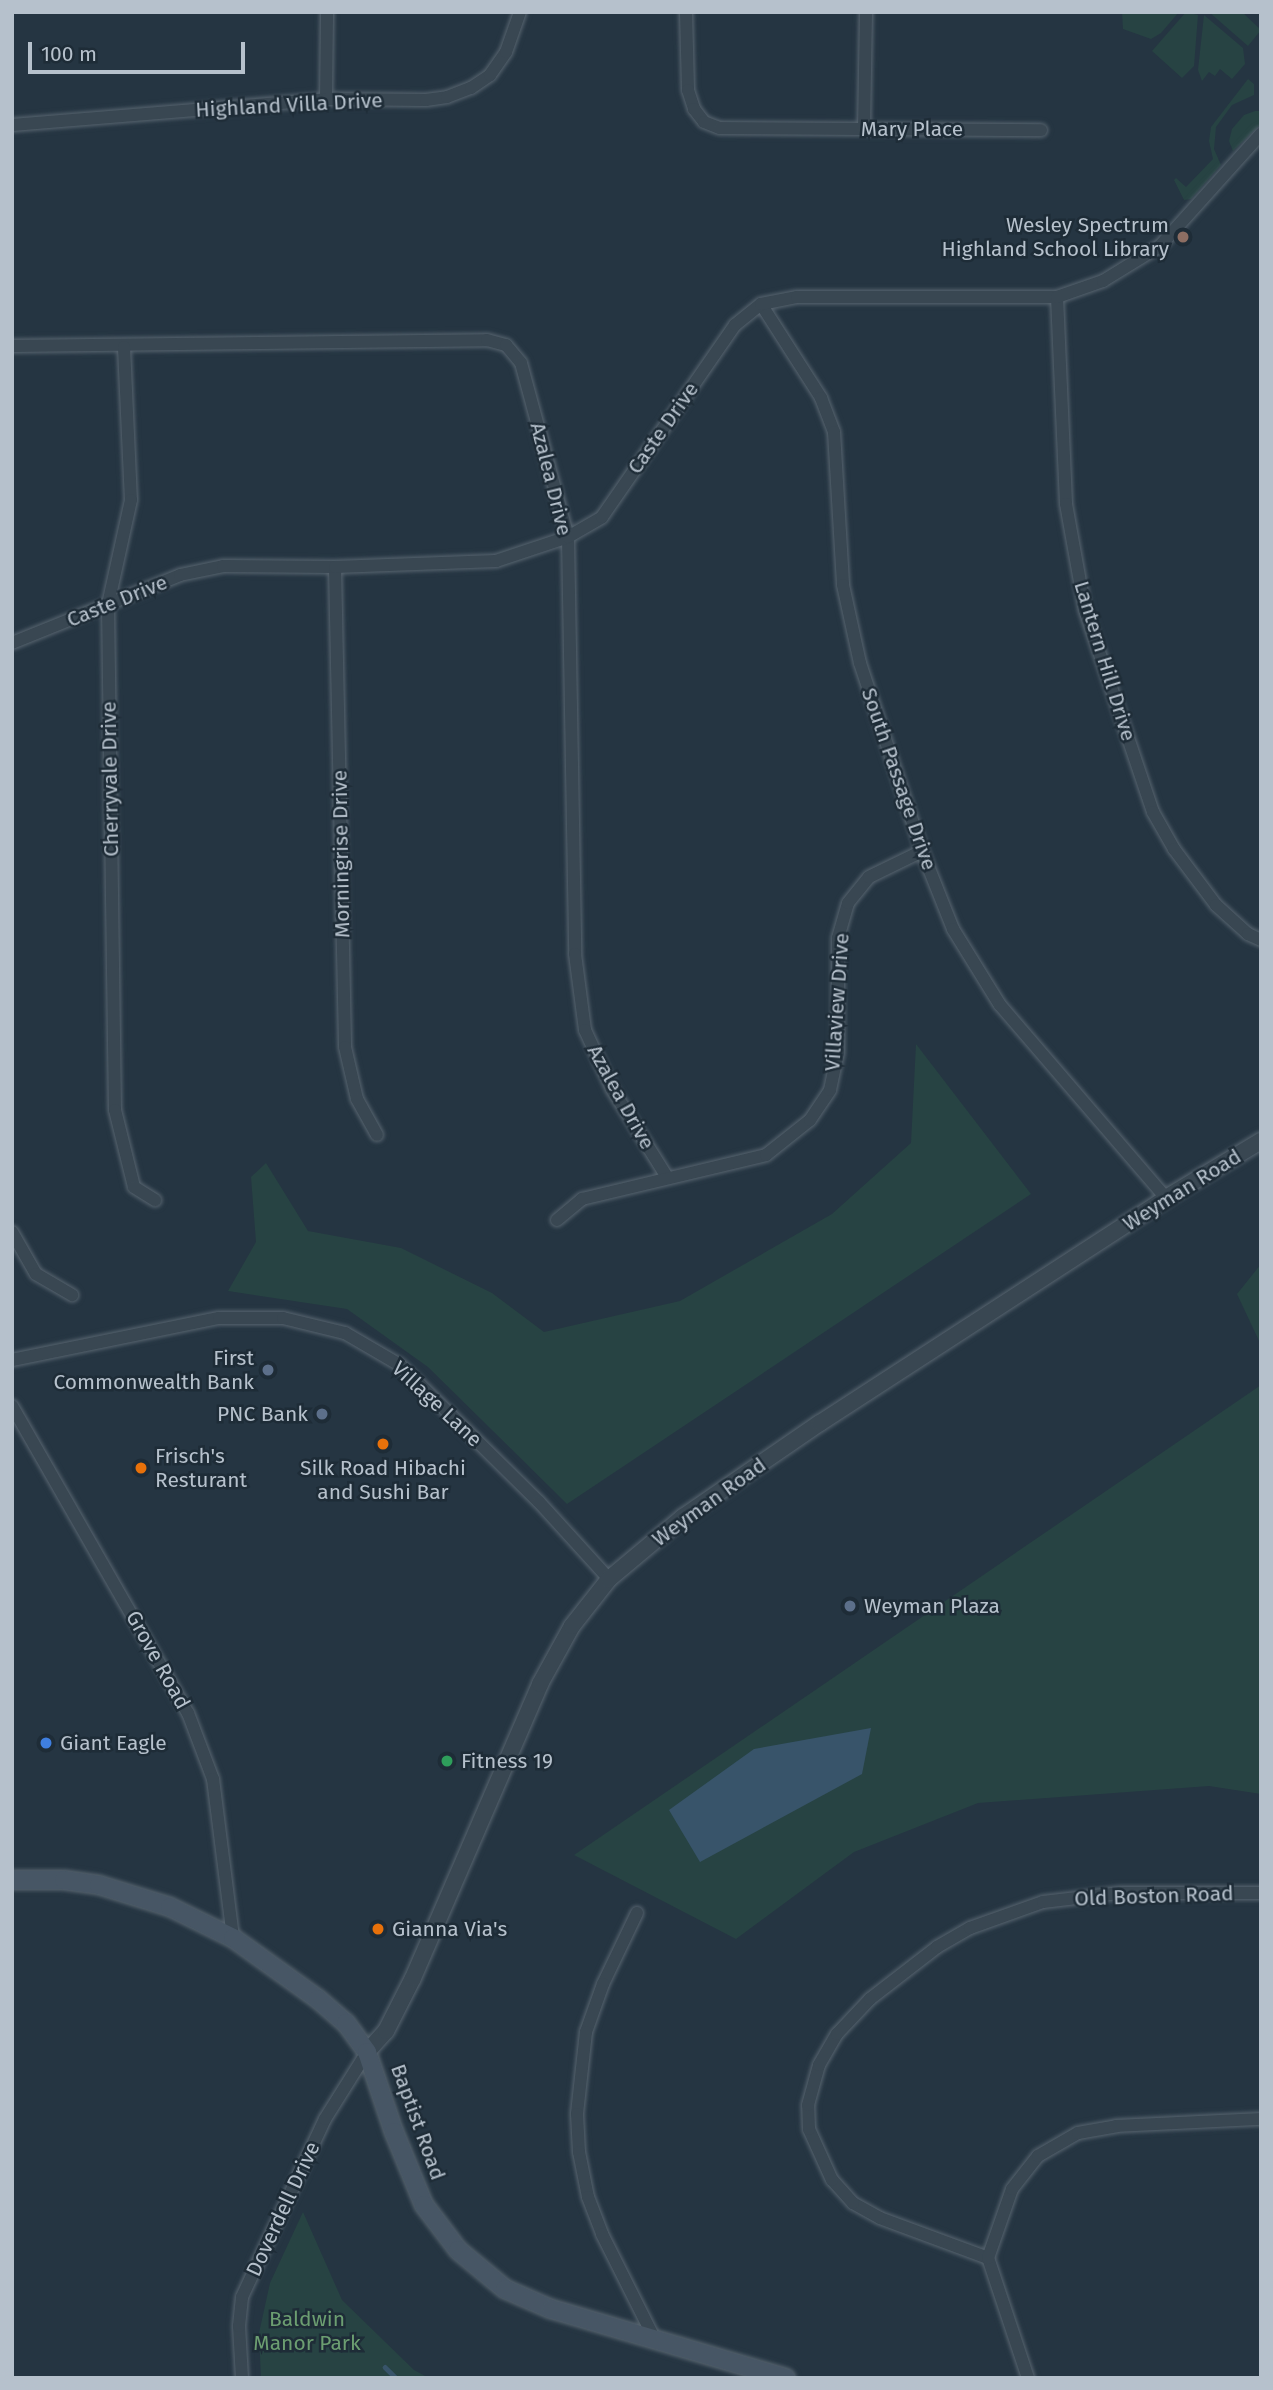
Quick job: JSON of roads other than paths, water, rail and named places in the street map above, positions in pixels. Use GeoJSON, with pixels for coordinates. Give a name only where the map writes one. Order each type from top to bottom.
{"type":"FeatureCollection","features":[{"type":"Feature","properties":{"kind":"main road","name":"Baptist Road"},"geometry":{"type":"LineString","coordinates":[[12,1880],[64,1880],[135,1894],[170,1907],[233,1938],[318,1999],[346,2023],[368,2052],[394,2132],[424,2205],[458,2250],[505,2289],[551,2309],[786,2378]]}},
{"type":"Feature","properties":{"kind":"street"},"geometry":{"type":"LineString","coordinates":[[326,99],[327,12]]}},
{"type":"Feature","properties":{"kind":"street","name":"Highland Villa Drive"},"geometry":{"type":"LineString","coordinates":[[12,125],[326,99],[426,100],[447,97],[471,88],[490,75],[506,52],[520,12]]}},
{"type":"Feature","properties":{"kind":"street","name":"Mary Place"},"geometry":{"type":"LineString","coordinates":[[687,12],[688,90],[694,109],[704,122],[720,128],[1041,130]]}},
{"type":"Feature","properties":{"kind":"street"},"geometry":{"type":"LineString","coordinates":[[864,128],[866,12]]}},
{"type":"Feature","properties":{"kind":"street","name":"Caste Drive"},"geometry":{"type":"LineString","coordinates":[[12,643],[180,575],[223,566],[496,561],[568,537],[602,517],[735,325],[761,304],[797,297],[1057,297],[1103,281],[1160,246],[1261,134]]}},
{"type":"Feature","properties":{"kind":"street","name":"Lantern Hill Drive"},"geometry":{"type":"LineString","coordinates":[[1057,297],[1066,504],[1085,610],[1153,812],[1174,849],[1216,905],[1248,934],[1261,940]]}},
{"type":"Feature","properties":{"kind":"street","name":"South Passage Drive"},"geometry":{"type":"LineString","coordinates":[[761,304],[821,398],[834,432],[842,584],[860,663],[922,851],[953,929],[1000,1005],[1166,1198]]}},
{"type":"Feature","properties":{"kind":"street","name":"Azalea Drive"},"geometry":{"type":"LineString","coordinates":[[12,346],[124,347],[487,340],[506,345],[521,363],[568,537],[575,954],[585,1030],[612,1089],[667,1177]]}},
{"type":"Feature","properties":{"kind":"street","name":"Cherryvale Drive"},"geometry":{"type":"LineString","coordinates":[[124,347],[131,500],[108,605],[115,1110],[134,1186],[155,1200]]}},
{"type":"Feature","properties":{"kind":"street","name":"Morningrise Drive"},"geometry":{"type":"LineString","coordinates":[[335,566],[345,1046],[357,1099],[377,1135]]}},
{"type":"Feature","properties":{"kind":"street","name":"Villaview Drive"},"geometry":{"type":"LineString","coordinates":[[557,1220],[582,1199],[766,1155],[810,1120],[830,1090],[838,1053],[838,938],[848,904],[869,877],[922,851]]}},
{"type":"Feature","properties":{"kind":"street","name":"Weyman Road"},"geometry":{"type":"LineString","coordinates":[[368,2052],[386,2031],[413,1978],[540,1684],[572,1626],[610,1579],[683,1517],[797,1439],[1166,1198],[1261,1141]]}},
{"type":"Feature","properties":{"kind":"street"},"geometry":{"type":"LineString","coordinates":[[12,1232],[36,1273],[72,1295]]}},
{"type":"Feature","properties":{"kind":"street","name":"Village Lane"},"geometry":{"type":"LineString","coordinates":[[12,1360],[219,1318],[283,1318],[345,1332],[400,1365],[539,1502],[610,1579]]}},
{"type":"Feature","properties":{"kind":"street","name":"Grove Road"},"geometry":{"type":"LineString","coordinates":[[12,1406],[188,1713],[213,1779],[233,1938]]}},
{"type":"Feature","properties":{"kind":"street","name":"Old Boston Road"},"geometry":{"type":"LineString","coordinates":[[988,2258],[880,2218],[853,2203],[832,2180],[809,2129],[808,2105],[819,2065],[837,2034],[870,1998],[907,1967],[937,1947],[970,1928],[1043,1902],[1120,1893],[1261,1894]]}},
{"type":"Feature","properties":{"kind":"street"},"geometry":{"type":"LineString","coordinates":[[637,1913],[603,1984],[586,2032],[577,2114],[579,2152],[588,2197],[602,2234],[655,2340]]}},
{"type":"Feature","properties":{"kind":"street","name":"Doverdell Drive"},"geometry":{"type":"LineString","coordinates":[[242,2378],[239,2326],[246,2288],[325,2119],[368,2052]]}},
{"type":"Feature","properties":{"kind":"street"},"geometry":{"type":"LineString","coordinates":[[1028,2378],[988,2258],[1012,2189],[1038,2157],[1078,2133],[1116,2126],[1261,2119]]}},
{"type":"Feature","properties":{"kind":"water"},"geometry":{"type":"Polygon","coordinates":[[[871,1728],[862,1774],[700,1862],[669,1810],[754,1749],[871,1728]]]}},
{"type":"Feature","properties":{"kind":"waterway"},"geometry":{"type":"LineString","coordinates":[[385,2367],[396,2378]]}},
{"type":"Feature","properties":{"kind":"place","name":"Wesley Spectrum Highland School Library"},"geometry":{"type":"Point","coordinates":[1183,237]}},
{"type":"Feature","properties":{"kind":"place","name":"First Commonwealth Bank"},"geometry":{"type":"Point","coordinates":[268,1370]}},
{"type":"Feature","properties":{"kind":"place","name":"PNC Bank"},"geometry":{"type":"Point","coordinates":[322,1414]}},
{"type":"Feature","properties":{"kind":"place","name":"Silk Road Hibachi and Sushi Bar"},"geometry":{"type":"Point","coordinates":[383,1444]}},
{"type":"Feature","properties":{"kind":"place","name":"Frisch's Resturant"},"geometry":{"type":"Point","coordinates":[141,1468]}},
{"type":"Feature","properties":{"kind":"place","name":"Weyman Plaza"},"geometry":{"type":"Point","coordinates":[850,1606]}},
{"type":"Feature","properties":{"kind":"place","name":"Giant Eagle"},"geometry":{"type":"Point","coordinates":[46,1743]}},
{"type":"Feature","properties":{"kind":"place","name":"Fitness 19"},"geometry":{"type":"Point","coordinates":[447,1761]}},
{"type":"Feature","properties":{"kind":"place","name":"Gianna Via's"},"geometry":{"type":"Point","coordinates":[378,1929]}},
{"type":"Feature","properties":{"kind":"park label","name":"Baldwin Manor Park"},"geometry":{"type":"Point","coordinates":[307,2331]}}]}
